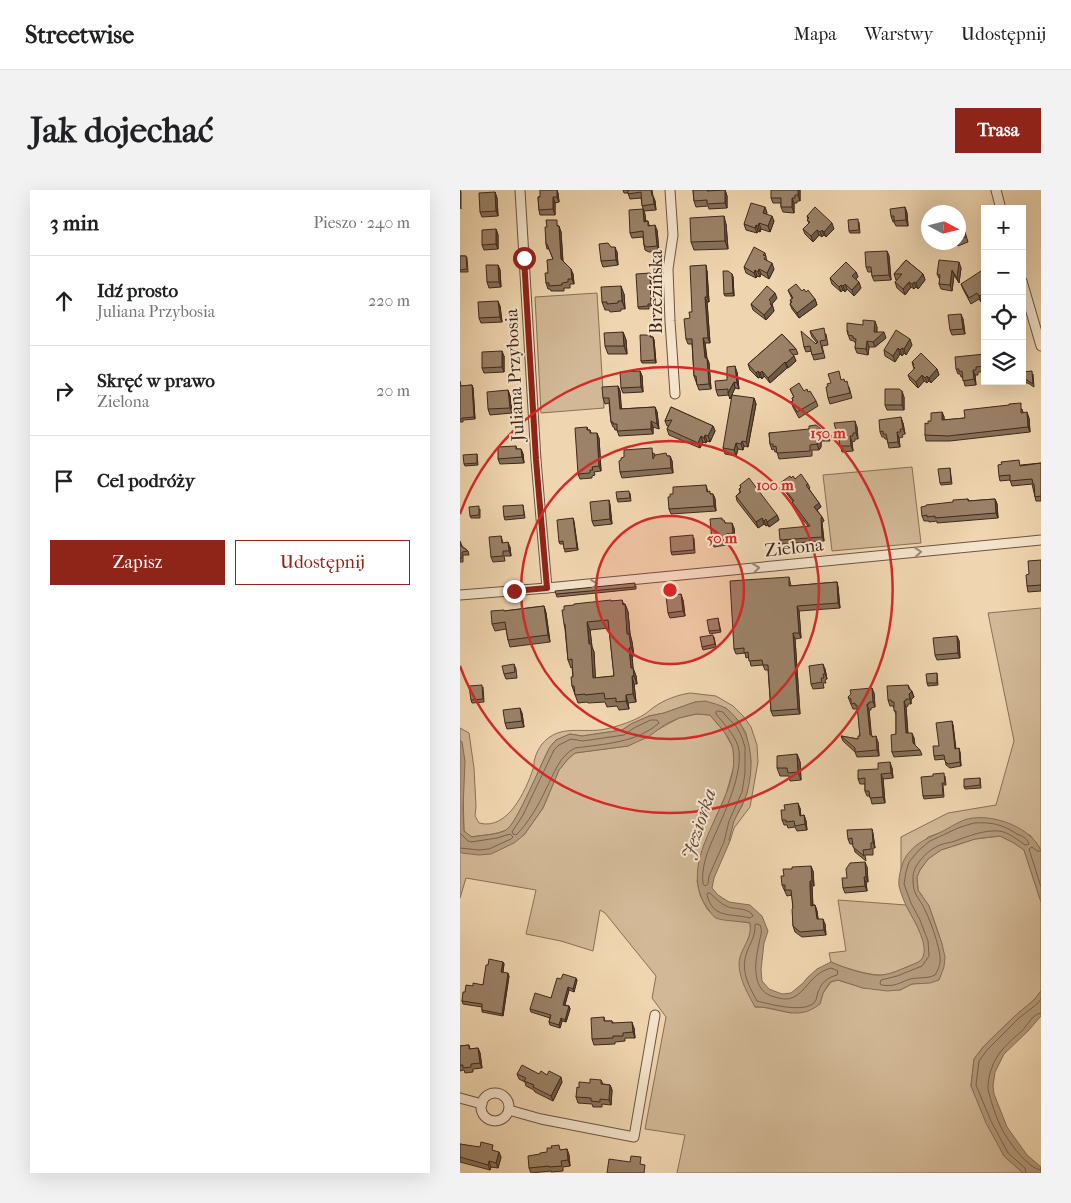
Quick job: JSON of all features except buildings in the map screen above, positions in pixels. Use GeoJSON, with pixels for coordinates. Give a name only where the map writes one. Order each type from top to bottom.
{"type":"FeatureCollection","features":[{"type":"Feature","properties":{"kind":"street","name":"Juliana Przybosia"},"geometry":{"type":"LineString","coordinates":[[520,190],[536,460],[546,589]]}},
{"type":"Feature","properties":{"kind":"street","name":"Brzezińska"},"geometry":{"type":"LineString","coordinates":[[670,190],[673,235],[668,269],[675,394]]}},
{"type":"Feature","properties":{"kind":"street"},"geometry":{"type":"LineString","coordinates":[[996,190],[1001,205]]}},
{"type":"Feature","properties":{"kind":"street"},"geometry":{"type":"LineString","coordinates":[[1026,295],[1041,346]]}},
{"type":"Feature","properties":{"kind":"street","name":"Zielona"},"geometry":{"type":"LineString","coordinates":[[460,595],[546,589],[1041,540]]}},
{"type":"Feature","properties":{"kind":"street"},"geometry":{"type":"LineString","coordinates":[[509,1110],[541,1119],[634,1137],[655,1015]]}},
{"type":"Feature","properties":{"kind":"street"},"geometry":{"type":"LineString","coordinates":[[498,1093],[508,1100],[508,1114],[501,1120],[492,1121],[485,1116],[481,1108],[482,1104],[487,1096],[498,1093]]}},
{"type":"Feature","properties":{"kind":"street"},"geometry":{"type":"LineString","coordinates":[[460,1098],[482,1104]]}},
{"type":"Feature","properties":{"kind":"shaded area"},"geometry":{"type":"Polygon","coordinates":[[[597,293],[604,408],[541,413],[535,297],[597,293]]]}},
{"type":"Feature","properties":{"kind":"shaded area"},"geometry":{"type":"Polygon","coordinates":[[[912,467],[921,543],[832,551],[823,475],[912,467]]]}},
{"type":"Feature","properties":{"kind":"shaded area"},"geometry":{"type":"Polygon","coordinates":[[[1041,608],[1041,851],[1030,835],[939,833],[928,837],[901,870],[901,837],[948,813],[996,805],[1014,741],[988,613],[1041,608]]]}},
{"type":"Feature","properties":{"kind":"shaded area"},"geometry":{"type":"Polygon","coordinates":[[[690,693],[716,696],[733,706],[751,727],[757,745],[758,762],[750,807],[734,828],[730,841],[733,822],[747,793],[750,774],[751,761],[746,733],[740,723],[726,708],[695,702],[649,716],[622,730],[582,736],[570,734],[556,740],[550,747],[511,825],[506,830],[471,837],[464,831],[460,728],[469,733],[474,768],[475,816],[479,823],[489,824],[499,821],[514,807],[530,778],[534,768],[534,759],[538,751],[549,738],[564,731],[597,730],[621,725],[641,717],[666,700],[690,693]]]}},
{"type":"Feature","properties":{"kind":"shaded area"},"geometry":{"type":"Polygon","coordinates":[[[696,714],[710,715],[725,733],[733,748],[734,766],[726,794],[704,845],[697,881],[700,895],[707,909],[716,918],[750,923],[751,931],[747,942],[755,1007],[791,1013],[820,1004],[823,993],[831,982],[838,980],[863,988],[900,990],[912,984],[920,983],[942,944],[929,906],[918,890],[917,877],[928,859],[941,850],[975,839],[1000,836],[1024,850],[1041,902],[1041,991],[1034,1000],[984,1046],[974,1059],[971,1086],[1004,1156],[1023,1173],[677,1173],[685,1135],[645,1129],[666,1017],[652,998],[656,976],[605,913],[600,910],[593,951],[561,941],[526,934],[536,890],[466,878],[460,898],[460,851],[462,853],[524,835],[543,808],[559,770],[575,753],[628,746],[679,718],[696,714]]]}},
{"type":"Feature","properties":{"kind":"shaded area"},"geometry":{"type":"Polygon","coordinates":[[[838,900],[906,905],[924,942],[925,949],[922,959],[891,974],[883,975],[862,972],[831,962],[829,953],[846,951],[838,900]]]}},
{"type":"Feature","properties":{"kind":"water"},"geometry":{"type":"Polygon","coordinates":[[[705,701],[727,709],[735,717],[742,726],[746,736],[751,759],[747,793],[734,821],[730,841],[714,878],[712,888],[718,895],[729,902],[750,905],[762,916],[768,931],[764,943],[761,970],[762,981],[769,989],[782,994],[791,993],[817,969],[831,962],[856,971],[877,975],[895,972],[921,960],[924,955],[923,943],[899,886],[902,866],[910,851],[919,844],[964,820],[982,818],[1002,821],[1022,830],[1030,836],[1041,851],[1041,902],[1024,850],[1014,843],[1000,836],[975,839],[941,850],[928,859],[917,877],[918,890],[929,906],[945,957],[944,967],[939,980],[930,983],[912,984],[900,990],[887,991],[863,988],[838,980],[830,982],[823,993],[820,1004],[811,1010],[795,1013],[755,1007],[743,983],[739,963],[749,937],[750,923],[722,920],[714,917],[704,903],[698,884],[698,865],[703,846],[728,788],[733,769],[733,750],[730,740],[710,715],[696,714],[679,718],[666,724],[648,737],[628,746],[575,753],[559,770],[543,808],[524,835],[514,843],[491,854],[479,855],[462,853],[460,851],[460,740],[465,761],[464,831],[472,837],[489,835],[502,832],[511,825],[523,805],[550,747],[556,740],[570,734],[582,736],[622,730],[649,716],[695,702],[705,701]]]}},
{"type":"Feature","properties":{"kind":"water"},"geometry":{"type":"Polygon","coordinates":[[[1041,991],[1041,1016],[1004,1054],[995,1072],[993,1086],[994,1094],[1007,1127],[1027,1155],[1041,1167],[1041,1173],[1023,1173],[1004,1156],[986,1123],[971,1086],[974,1059],[984,1046],[1034,1000],[1041,991]]]}},
{"type":"Feature","properties":{"kind":"route"},"geometry":{"type":"LineString","coordinates":[[514,591],[547,588],[536,460],[524,258]]}},
{"type":"Feature","properties":{"kind":"water label","name":"Jeziorka"},"geometry":{"type":"Point","coordinates":[699,824]}}]}
